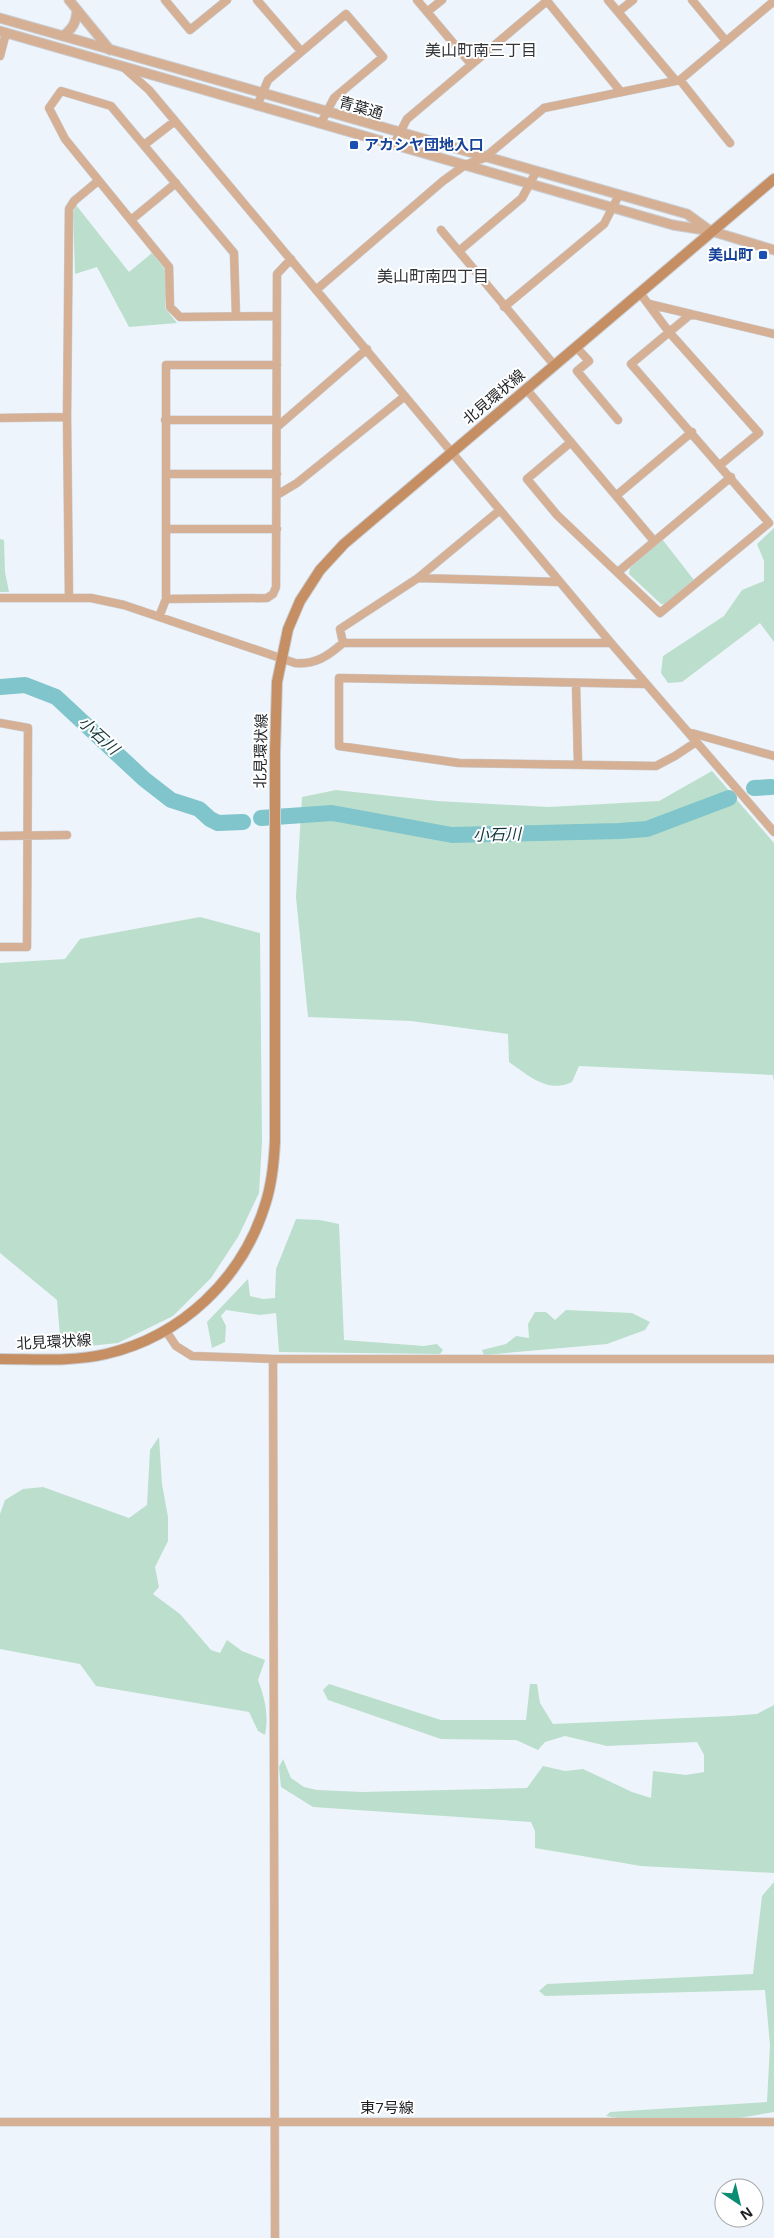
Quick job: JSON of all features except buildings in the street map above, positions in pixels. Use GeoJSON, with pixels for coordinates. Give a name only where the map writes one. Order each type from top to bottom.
{"type":"FeatureCollection","features":[{"type":"Feature","properties":{"kind":"main road","name":"北見環状線"},"geometry":{"type":"LineString","coordinates":[[0,1359],[66,1359],[106,1354],[166,1331],[201,1305],[232,1271],[251,1241],[266,1205],[273,1173],[275,1141],[275,752],[277,682],[280,658],[288,629],[300,601],[320,570],[344,544],[577,348],[711,231],[774,180]]}},
{"type":"Feature","properties":{"kind":"street"},"geometry":{"type":"LineString","coordinates":[[69,0],[121,64],[148,90],[175,121],[611,643],[774,832]]}},
{"type":"Feature","properties":{"kind":"street"},"geometry":{"type":"LineString","coordinates":[[165,0],[190,30],[227,0]]}},
{"type":"Feature","properties":{"kind":"street"},"geometry":{"type":"LineString","coordinates":[[257,0],[301,51]]}},
{"type":"Feature","properties":{"kind":"street"},"geometry":{"type":"LineString","coordinates":[[417,0],[472,64]]}},
{"type":"Feature","properties":{"kind":"street"},"geometry":{"type":"LineString","coordinates":[[428,12],[442,0]]}},
{"type":"Feature","properties":{"kind":"street"},"geometry":{"type":"LineString","coordinates":[[608,0],[730,143]]}},
{"type":"Feature","properties":{"kind":"street"},"geometry":{"type":"LineString","coordinates":[[618,12],[633,0]]}},
{"type":"Feature","properties":{"kind":"street"},"geometry":{"type":"LineString","coordinates":[[692,0],[726,41]]}},
{"type":"Feature","properties":{"kind":"street"},"geometry":{"type":"LineString","coordinates":[[316,290],[464,165],[484,158],[544,108],[678,80],[774,0]]}},
{"type":"Feature","properties":{"kind":"street"},"geometry":{"type":"LineString","coordinates":[[394,144],[398,133],[407,119],[547,1],[621,92]]}},
{"type":"Feature","properties":{"kind":"street"},"geometry":{"type":"LineString","coordinates":[[63,36],[72,29],[76,21],[77,10]]}},
{"type":"Feature","properties":{"kind":"street"},"geometry":{"type":"LineString","coordinates":[[257,106],[268,80],[346,14],[383,56],[334,98],[321,123]]}},
{"type":"Feature","properties":{"kind":"street","name":"青葉通"},"geometry":{"type":"LineString","coordinates":[[0,18],[484,158],[686,214],[711,231]]}},
{"type":"Feature","properties":{"kind":"street"},"geometry":{"type":"LineString","coordinates":[[0,56],[3,32]]}},
{"type":"Feature","properties":{"kind":"street","name":"青葉通"},"geometry":{"type":"LineString","coordinates":[[3,32],[121,64],[257,106],[673,225],[711,231],[774,250]]}},
{"type":"Feature","properties":{"kind":"street"},"geometry":{"type":"LineString","coordinates":[[236,316],[234,253],[111,106],[61,91],[50,108],[65,139],[169,267],[170,307],[180,317],[276,316]]}},
{"type":"Feature","properties":{"kind":"street"},"geometry":{"type":"LineString","coordinates":[[144,145],[175,121]]}},
{"type":"Feature","properties":{"kind":"street"},"geometry":{"type":"LineString","coordinates":[[459,251],[522,198],[536,172]]}},
{"type":"Feature","properties":{"kind":"street"},"geometry":{"type":"LineString","coordinates":[[69,598],[67,417],[69,209],[74,201],[98,181]]}},
{"type":"Feature","properties":{"kind":"street"},"geometry":{"type":"LineString","coordinates":[[131,220],[176,183]]}},
{"type":"Feature","properties":{"kind":"street"},"geometry":{"type":"LineString","coordinates":[[504,307],[604,224],[619,196]]}},
{"type":"Feature","properties":{"kind":"street"},"geometry":{"type":"LineString","coordinates":[[441,230],[555,366]]}},
{"type":"Feature","properties":{"kind":"street"},"geometry":{"type":"LineString","coordinates":[[166,599],[266,598],[273,594],[276,588],[277,274],[291,259]]}},
{"type":"Feature","properties":{"kind":"street"},"geometry":{"type":"LineString","coordinates":[[640,293],[669,332],[759,432],[720,465]]}},
{"type":"Feature","properties":{"kind":"street"},"geometry":{"type":"LineString","coordinates":[[649,304],[774,334]]}},
{"type":"Feature","properties":{"kind":"street"},"geometry":{"type":"LineString","coordinates":[[571,442],[527,479],[557,515],[660,613],[769,523],[631,364],[691,314]]}},
{"type":"Feature","properties":{"kind":"street"},"geometry":{"type":"LineString","coordinates":[[577,348],[589,361],[577,371],[618,420]]}},
{"type":"Feature","properties":{"kind":"street"},"geometry":{"type":"LineString","coordinates":[[165,420],[277,423],[367,350]]}},
{"type":"Feature","properties":{"kind":"street"},"geometry":{"type":"LineString","coordinates":[[159,617],[166,599],[166,365],[276,365]]}},
{"type":"Feature","properties":{"kind":"street"},"geometry":{"type":"LineString","coordinates":[[527,390],[654,541]]}},
{"type":"Feature","properties":{"kind":"street"},"geometry":{"type":"LineString","coordinates":[[277,495],[297,483],[405,396]]}},
{"type":"Feature","properties":{"kind":"street"},"geometry":{"type":"LineString","coordinates":[[0,418],[67,417]]}},
{"type":"Feature","properties":{"kind":"street"},"geometry":{"type":"LineString","coordinates":[[617,495],[692,432]]}},
{"type":"Feature","properties":{"kind":"street"},"geometry":{"type":"LineString","coordinates":[[166,474],[277,474]]}},
{"type":"Feature","properties":{"kind":"street"},"geometry":{"type":"LineString","coordinates":[[618,572],[731,477]]}},
{"type":"Feature","properties":{"kind":"street"},"geometry":{"type":"LineString","coordinates":[[343,643],[340,629],[418,578],[500,510]]}},
{"type":"Feature","properties":{"kind":"street"},"geometry":{"type":"LineString","coordinates":[[166,529],[277,529]]}},
{"type":"Feature","properties":{"kind":"street"},"geometry":{"type":"LineString","coordinates":[[418,578],[560,582]]}},
{"type":"Feature","properties":{"kind":"street"},"geometry":{"type":"LineString","coordinates":[[0,598],[91,598],[159,617],[295,663],[309,664],[328,656],[343,643],[611,643]]}},
{"type":"Feature","properties":{"kind":"street"},"geometry":{"type":"LineString","coordinates":[[646,684],[339,678],[339,746],[459,763],[656,766],[696,742]]}},
{"type":"Feature","properties":{"kind":"street"},"geometry":{"type":"LineString","coordinates":[[576,684],[578,764]]}},
{"type":"Feature","properties":{"kind":"street"},"geometry":{"type":"LineString","coordinates":[[0,723],[28,728],[27,947],[0,947]]}},
{"type":"Feature","properties":{"kind":"street"},"geometry":{"type":"LineString","coordinates":[[686,732],[774,756]]}},
{"type":"Feature","properties":{"kind":"street"},"geometry":{"type":"LineString","coordinates":[[0,836],[68,835]]}},
{"type":"Feature","properties":{"kind":"street"},"geometry":{"type":"LineString","coordinates":[[166,1331],[176,1346],[192,1356],[273,1359],[774,1360]]}},
{"type":"Feature","properties":{"kind":"street"},"geometry":{"type":"LineString","coordinates":[[273,1359],[274,2238]]}},
{"type":"Feature","properties":{"kind":"street","name":"東7号線"},"geometry":{"type":"LineString","coordinates":[[0,2122],[774,2122]]}},
{"type":"Feature","properties":{"kind":"green space"},"geometry":{"type":"Polygon","coordinates":[[[76,205],[129,272],[152,253],[166,271],[165,308],[177,323],[129,327],[97,267],[75,274],[73,213],[76,205]]]}},
{"type":"Feature","properties":{"kind":"green space"},"geometry":{"type":"Polygon","coordinates":[[[774,528],[774,642],[760,623],[682,682],[668,683],[661,673],[663,656],[724,616],[742,590],[764,581],[764,561],[757,544],[774,528]]]}},
{"type":"Feature","properties":{"kind":"green space"},"geometry":{"type":"Polygon","coordinates":[[[0,539],[4,540],[5,572],[9,592],[0,592],[0,539]]]}},
{"type":"Feature","properties":{"kind":"green space"},"geometry":{"type":"Polygon","coordinates":[[[662,539],[694,580],[667,604],[661,604],[629,574],[630,568],[662,539]]]}},
{"type":"Feature","properties":{"kind":"green space"},"geometry":{"type":"Polygon","coordinates":[[[712,771],[774,843],[774,1082],[773,1075],[579,1066],[572,1082],[555,1086],[531,1077],[509,1062],[508,1034],[411,1021],[308,1017],[296,897],[302,797],[336,790],[437,801],[548,807],[659,801],[712,771]]]}},
{"type":"Feature","properties":{"kind":"green space"},"geometry":{"type":"Polygon","coordinates":[[[200,917],[260,933],[262,1142],[259,1193],[238,1237],[211,1278],[173,1316],[118,1343],[61,1349],[57,1300],[0,1253],[0,963],[65,959],[80,939],[200,917]]]}},
{"type":"Feature","properties":{"kind":"green space"},"geometry":{"type":"Polygon","coordinates":[[[296,1219],[320,1220],[339,1224],[344,1340],[424,1346],[437,1344],[443,1350],[440,1354],[279,1352],[276,1313],[260,1315],[226,1310],[221,1316],[226,1326],[225,1342],[212,1348],[207,1322],[248,1279],[250,1296],[263,1299],[275,1298],[276,1269],[296,1219]]]}},
{"type":"Feature","properties":{"kind":"green space"},"geometry":{"type":"Polygon","coordinates":[[[566,1310],[632,1313],[650,1322],[645,1330],[607,1344],[484,1355],[482,1350],[506,1344],[516,1336],[529,1338],[528,1324],[535,1312],[546,1312],[555,1320],[566,1310]]]}},
{"type":"Feature","properties":{"kind":"green space"},"geometry":{"type":"Polygon","coordinates":[[[159,1437],[162,1484],[168,1517],[168,1541],[155,1567],[159,1587],[153,1594],[180,1614],[211,1650],[220,1653],[227,1640],[242,1651],[265,1660],[258,1680],[266,1707],[265,1735],[258,1731],[249,1712],[96,1686],[80,1664],[0,1649],[0,1514],[5,1500],[23,1489],[43,1487],[129,1518],[147,1505],[150,1450],[159,1437]]]}},
{"type":"Feature","properties":{"kind":"green space"},"geometry":{"type":"Polygon","coordinates":[[[329,1684],[441,1720],[526,1720],[530,1684],[537,1684],[540,1703],[553,1724],[757,1714],[774,1705],[774,1873],[641,1866],[535,1848],[535,1831],[531,1822],[313,1807],[281,1787],[279,1767],[283,1759],[291,1778],[304,1787],[317,1790],[362,1792],[527,1788],[543,1766],[565,1771],[583,1769],[632,1792],[651,1798],[653,1771],[686,1775],[704,1772],[704,1755],[697,1742],[607,1746],[565,1736],[545,1742],[538,1750],[516,1740],[441,1739],[328,1700],[323,1690],[329,1684]]]}},
{"type":"Feature","properties":{"kind":"green space"},"geometry":{"type":"Polygon","coordinates":[[[774,1882],[774,2112],[734,2119],[618,2118],[606,2116],[610,2112],[767,2102],[770,2045],[765,1990],[545,1996],[539,1991],[547,1984],[753,1974],[762,1896],[774,1882]]]}},
{"type":"Feature","properties":{"kind":"waterway","name":"小石川"},"geometry":{"type":"LineString","coordinates":[[0,687],[25,685],[56,697],[144,779],[171,800],[199,809],[210,819],[218,823],[243,822]]}},
{"type":"Feature","properties":{"kind":"waterway","name":"小石川"},"geometry":{"type":"LineString","coordinates":[[754,788],[771,787]]}},
{"type":"Feature","properties":{"kind":"waterway","name":"小石川"},"geometry":{"type":"LineString","coordinates":[[261,818],[332,813],[452,835],[619,831],[647,829],[729,798]]}},
{"type":"Feature","properties":{"kind":"place","name":"アカシヤ団地入口"},"geometry":{"type":"Point","coordinates":[354,145]}},
{"type":"Feature","properties":{"kind":"place","name":"美山町"},"geometry":{"type":"Point","coordinates":[763,255]}},
{"type":"Feature","properties":{"kind":"district","name":"美山町南三丁目"},"geometry":{"type":"Point","coordinates":[481,50]}},
{"type":"Feature","properties":{"kind":"district","name":"美山町南四丁目"},"geometry":{"type":"Point","coordinates":[433,276]}}]}
